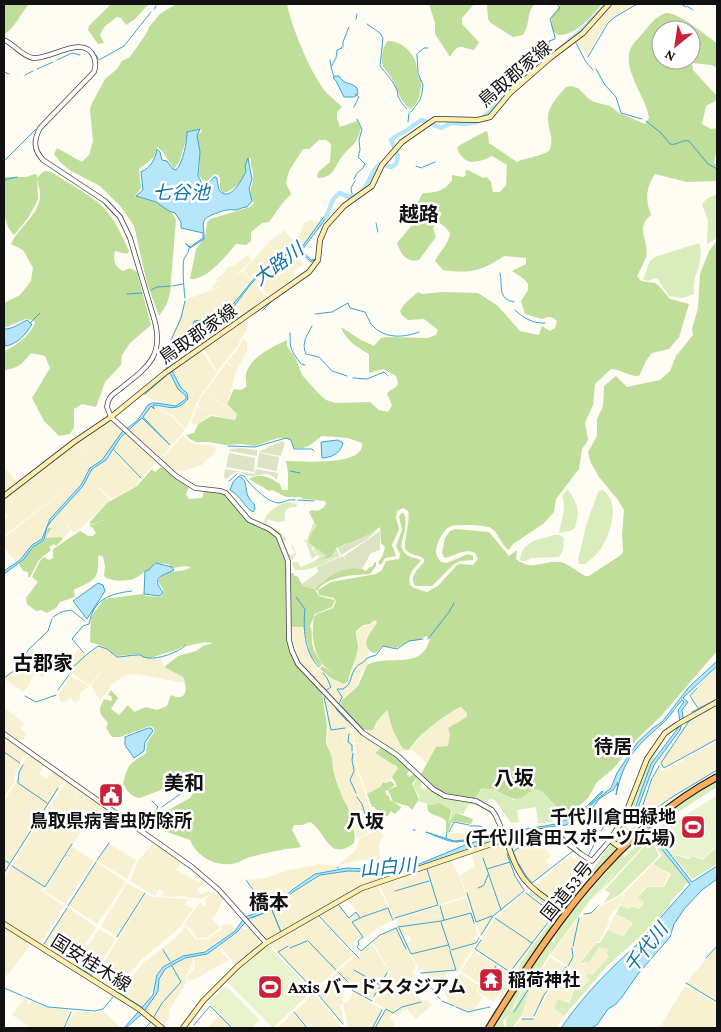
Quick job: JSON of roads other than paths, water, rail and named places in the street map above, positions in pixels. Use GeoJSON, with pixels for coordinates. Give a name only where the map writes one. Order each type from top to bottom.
{"type":"FeatureCollection","features":[{"type":"Feature","properties":{"kind":"highway","name":"国道53号"},"geometry":{"type":"LineString","coordinates":[[489,1028],[521,977],[567,913],[622,849],[660,814],[717,777]]}},
{"type":"Feature","properties":{"kind":"main road","name":"鳥取郡家線"},"geometry":{"type":"LineString","coordinates":[[4,496],[74,442],[111,417],[170,370],[309,272],[318,260],[320,240],[326,226],[344,206],[370,188],[383,165],[402,142],[429,122],[439,118],[478,120],[490,117],[510,93],[583,33],[610,4]]}},
{"type":"Feature","properties":{"kind":"main road"},"geometry":{"type":"LineString","coordinates":[[622,849],[610,840],[624,818],[647,759],[665,733],[717,702]]}},
{"type":"Feature","properties":{"kind":"main road"},"geometry":{"type":"LineString","coordinates":[[182,1028],[203,1000],[238,966],[266,943],[362,888],[506,837],[516,865],[528,886],[567,913]]}},
{"type":"Feature","properties":{"kind":"main road","name":"国安桂木線"},"geometry":{"type":"LineString","coordinates":[[4,924],[139,1009],[162,1028]]}},
{"type":"Feature","properties":{"kind":"street"},"geometry":{"type":"LineString","coordinates":[[4,40],[33,58],[77,47],[91,52],[95,61],[94,72],[40,128],[35,139],[36,151],[43,160],[105,201],[120,217],[130,238],[155,322],[158,334],[158,347],[153,358],[146,368],[110,396],[107,406],[111,417],[181,480],[195,488],[224,492],[230,496],[249,520],[276,533],[288,561],[289,640],[298,664],[364,733],[398,755],[440,794],[476,801],[492,810],[506,837],[546,830],[557,834],[592,861],[610,840]]}},
{"type":"Feature","properties":{"kind":"street"},"geometry":{"type":"LineString","coordinates":[[4,734],[192,867],[219,890],[266,943]]}},
{"type":"Feature","properties":{"kind":"water"},"geometry":{"type":"Polygon","coordinates":[[[339,76],[343,81],[357,88],[358,94],[354,97],[344,97],[333,78],[339,76]]]}},
{"type":"Feature","properties":{"kind":"water","name":"七谷池"},"geometry":{"type":"Polygon","coordinates":[[[200,129],[197,136],[200,152],[198,176],[203,185],[206,186],[216,177],[221,192],[225,194],[233,191],[246,171],[245,166],[248,158],[252,179],[249,189],[252,201],[247,207],[225,210],[206,218],[203,224],[204,239],[190,248],[185,243],[190,247],[203,238],[203,233],[181,228],[181,222],[175,213],[156,202],[136,196],[143,190],[141,172],[152,163],[157,149],[162,160],[167,161],[176,170],[181,163],[187,132],[200,129]]]}},
{"type":"Feature","properties":{"kind":"water"},"geometry":{"type":"Polygon","coordinates":[[[328,211],[327,217],[302,250],[311,260],[316,259],[311,262],[300,252],[287,255],[281,264],[260,275],[229,313],[218,323],[212,320],[196,321],[194,331],[190,334],[187,341],[170,348],[166,360],[167,365],[181,388],[187,393],[188,399],[176,407],[153,405],[154,409],[151,406],[143,417],[170,445],[142,418],[121,437],[106,460],[92,469],[83,486],[47,527],[44,540],[33,547],[23,560],[4,574],[4,571],[20,560],[32,545],[42,539],[50,519],[81,485],[90,468],[102,460],[122,432],[137,421],[148,405],[157,403],[176,406],[186,399],[186,396],[178,389],[165,363],[170,346],[186,340],[192,330],[194,321],[210,319],[220,320],[258,274],[274,265],[280,263],[286,254],[299,251],[328,211]]]}},
{"type":"Feature","properties":{"kind":"water"},"geometry":{"type":"Polygon","coordinates":[[[27,320],[32,324],[27,332],[17,341],[5,346],[4,329],[27,320]]]}},
{"type":"Feature","properties":{"kind":"water"},"geometry":{"type":"Polygon","coordinates":[[[338,440],[343,443],[338,452],[332,456],[322,458],[321,442],[338,440]]]}},
{"type":"Feature","properties":{"kind":"water"},"geometry":{"type":"Polygon","coordinates":[[[239,476],[244,480],[249,498],[254,505],[255,509],[253,512],[230,490],[233,482],[239,476]]]}},
{"type":"Feature","properties":{"kind":"water"},"geometry":{"type":"Polygon","coordinates":[[[156,563],[172,567],[174,570],[162,575],[158,580],[159,587],[163,592],[160,596],[144,594],[145,571],[149,570],[156,563]]]}},
{"type":"Feature","properties":{"kind":"water"},"geometry":{"type":"Polygon","coordinates":[[[98,583],[103,585],[105,591],[87,619],[73,601],[98,583]]]}},
{"type":"Feature","properties":{"kind":"water"},"geometry":{"type":"Polygon","coordinates":[[[717,661],[717,666],[683,698],[688,702],[682,710],[683,717],[680,730],[654,765],[639,805],[638,814],[641,820],[638,823],[634,815],[635,808],[651,764],[678,728],[680,721],[678,710],[684,702],[682,700],[667,719],[644,740],[632,755],[623,772],[616,795],[618,782],[613,790],[599,799],[591,810],[566,825],[548,827],[466,850],[411,869],[396,869],[384,872],[348,871],[320,875],[293,892],[272,910],[248,919],[237,932],[207,954],[185,958],[165,969],[159,979],[158,991],[155,996],[142,1014],[124,1028],[153,995],[157,975],[163,967],[183,956],[205,952],[235,931],[245,917],[273,907],[292,890],[315,874],[347,868],[384,870],[396,867],[412,867],[465,845],[498,835],[489,836],[501,833],[501,836],[514,831],[556,824],[581,814],[573,816],[573,814],[587,806],[602,791],[582,812],[611,788],[617,773],[637,743],[662,722],[689,687],[717,661]]]}},
{"type":"Feature","properties":{"kind":"water"},"geometry":{"type":"Polygon","coordinates":[[[151,728],[153,731],[145,742],[144,751],[134,758],[125,745],[125,737],[151,728]]]}},
{"type":"Feature","properties":{"kind":"water"},"geometry":{"type":"Polygon","coordinates":[[[426,832],[454,841],[473,839],[453,842],[426,832]]]}},
{"type":"Feature","properties":{"kind":"water","name":"千代川"},"geometry":{"type":"Polygon","coordinates":[[[655,835],[692,882],[717,866],[717,879],[702,890],[685,908],[674,924],[670,937],[638,974],[616,1004],[608,1009],[597,1025],[591,1028],[561,1028],[593,987],[641,941],[690,884],[652,839],[655,835]]]}},
{"type":"Feature","properties":{"kind":"waterway"},"geometry":{"type":"LineString","coordinates":[[550,52],[549,41],[555,39],[550,19],[560,8],[557,4]]}},
{"type":"Feature","properties":{"kind":"waterway","name":"大路川"},"geometry":{"type":"LineString","coordinates":[[483,117],[497,103],[500,95],[501,80],[514,80],[527,74],[580,32],[607,4]]}},
{"type":"Feature","properties":{"kind":"waterway"},"geometry":{"type":"LineString","coordinates":[[588,57],[608,23],[637,4]]}},
{"type":"Feature","properties":{"kind":"waterway"},"geometry":{"type":"LineString","coordinates":[[681,4],[686,7]]}},
{"type":"Feature","properties":{"kind":"waterway"},"geometry":{"type":"LineString","coordinates":[[687,6],[693,10]]}},
{"type":"Feature","properties":{"kind":"waterway"},"geometry":{"type":"LineString","coordinates":[[96,55],[99,60],[124,46],[151,12]]}},
{"type":"Feature","properties":{"kind":"waterway"},"geometry":{"type":"LineString","coordinates":[[356,19],[357,14]]}},
{"type":"Feature","properties":{"kind":"waterway"},"geometry":{"type":"LineString","coordinates":[[367,24],[380,33],[383,38],[380,66],[393,82],[399,98],[407,109]]}},
{"type":"Feature","properties":{"kind":"waterway"},"geometry":{"type":"LineString","coordinates":[[343,47],[349,27]]}},
{"type":"Feature","properties":{"kind":"waterway"},"geometry":{"type":"LineString","coordinates":[[576,43],[586,62],[593,70]]}},
{"type":"Feature","properties":{"kind":"waterway"},"geometry":{"type":"LineString","coordinates":[[334,77],[331,67],[336,58],[337,50],[341,47]]}},
{"type":"Feature","properties":{"kind":"waterway"},"geometry":{"type":"LineString","coordinates":[[418,53],[424,48],[428,48]]}},
{"type":"Feature","properties":{"kind":"waterway"},"geometry":{"type":"LineString","coordinates":[[57,60],[72,53],[80,55]]}},
{"type":"Feature","properties":{"kind":"waterway"},"geometry":{"type":"LineString","coordinates":[[411,112],[420,100],[423,85],[418,73],[417,54]]}},
{"type":"Feature","properties":{"kind":"waterway"},"geometry":{"type":"LineString","coordinates":[[330,60],[331,66]]}},
{"type":"Feature","properties":{"kind":"waterway"},"geometry":{"type":"LineString","coordinates":[[37,69],[53,62]]}},
{"type":"Feature","properties":{"kind":"waterway"},"geometry":{"type":"LineString","coordinates":[[596,69],[605,85],[616,97],[621,113],[642,119]]}},
{"type":"Feature","properties":{"kind":"waterway"},"geometry":{"type":"LineString","coordinates":[[25,75],[33,71]]}},
{"type":"Feature","properties":{"kind":"waterway"},"geometry":{"type":"LineString","coordinates":[[4,72],[9,74]]}},
{"type":"Feature","properties":{"kind":"waterway"},"geometry":{"type":"LineString","coordinates":[[354,107],[359,97],[355,94]]}},
{"type":"Feature","properties":{"kind":"waterway"},"geometry":{"type":"LineString","coordinates":[[408,122],[409,113]]}},
{"type":"Feature","properties":{"kind":"waterway"},"geometry":{"type":"LineString","coordinates":[[354,179],[365,164],[358,157],[362,129],[357,119]]}},
{"type":"Feature","properties":{"kind":"waterway","name":"大路川"},"geometry":{"type":"LineString","coordinates":[[326,217],[332,201],[337,195],[340,193],[348,196],[360,194],[377,167],[381,164],[391,167],[396,164],[398,156],[391,140],[422,120],[441,128],[451,123],[466,124],[477,122]]}},
{"type":"Feature","properties":{"kind":"waterway"},"geometry":{"type":"LineString","coordinates":[[646,121],[661,133],[670,144],[689,141],[708,164],[717,169]]}},
{"type":"Feature","properties":{"kind":"waterway"},"geometry":{"type":"LineString","coordinates":[[4,161],[36,129]]}},
{"type":"Feature","properties":{"kind":"waterway"},"geometry":{"type":"LineString","coordinates":[[423,167],[435,162]]}},
{"type":"Feature","properties":{"kind":"waterway"},"geometry":{"type":"LineString","coordinates":[[416,166],[422,168]]}},
{"type":"Feature","properties":{"kind":"waterway"},"geometry":{"type":"LineString","coordinates":[[4,180],[17,177]]}},
{"type":"Feature","properties":{"kind":"waterway"},"geometry":{"type":"LineString","coordinates":[[352,194],[351,188],[355,181]]}},
{"type":"Feature","properties":{"kind":"waterway"},"geometry":{"type":"LineString","coordinates":[[339,208],[345,202]]}},
{"type":"Feature","properties":{"kind":"waterway"},"geometry":{"type":"LineString","coordinates":[[376,223],[378,232]]}},
{"type":"Feature","properties":{"kind":"waterway"},"geometry":{"type":"LineString","coordinates":[[318,239],[322,229]]}},
{"type":"Feature","properties":{"kind":"waterway"},"geometry":{"type":"LineString","coordinates":[[185,298],[183,262],[189,248]]}},
{"type":"Feature","properties":{"kind":"waterway"},"geometry":{"type":"LineString","coordinates":[[500,273],[503,295],[514,302]]}},
{"type":"Feature","properties":{"kind":"waterway"},"geometry":{"type":"LineString","coordinates":[[173,286],[183,284]]}},
{"type":"Feature","properties":{"kind":"waterway"},"geometry":{"type":"LineString","coordinates":[[151,290],[157,287],[171,286]]}},
{"type":"Feature","properties":{"kind":"waterway"},"geometry":{"type":"LineString","coordinates":[[127,294],[142,293]]}},
{"type":"Feature","properties":{"kind":"waterway"},"geometry":{"type":"LineString","coordinates":[[167,369],[163,358],[181,318],[185,301]]}},
{"type":"Feature","properties":{"kind":"waterway"},"geometry":{"type":"LineString","coordinates":[[262,311],[271,302]]}},
{"type":"Feature","properties":{"kind":"waterway"},"geometry":{"type":"LineString","coordinates":[[315,314],[332,312],[348,303],[350,308],[365,312],[371,324]]}},
{"type":"Feature","properties":{"kind":"waterway"},"geometry":{"type":"LineString","coordinates":[[515,310],[529,320],[545,323]]}},
{"type":"Feature","properties":{"kind":"waterway"},"geometry":{"type":"LineString","coordinates":[[30,323],[40,313]]}},
{"type":"Feature","properties":{"kind":"waterway"},"geometry":{"type":"LineString","coordinates":[[372,325],[382,333],[394,336],[419,332]]}},
{"type":"Feature","properties":{"kind":"waterway"},"geometry":{"type":"LineString","coordinates":[[312,326],[304,343],[306,354],[319,357],[332,371],[347,376]]}},
{"type":"Feature","properties":{"kind":"waterway"},"geometry":{"type":"LineString","coordinates":[[290,333],[292,350],[301,364],[305,365]]}},
{"type":"Feature","properties":{"kind":"waterway"},"geometry":{"type":"LineString","coordinates":[[353,378],[367,379],[384,372],[388,376]]}},
{"type":"Feature","properties":{"kind":"waterway"},"geometry":{"type":"LineString","coordinates":[[145,394],[166,376]]}},
{"type":"Feature","properties":{"kind":"waterway"},"geometry":{"type":"LineString","coordinates":[[228,446],[255,447],[286,438],[291,440],[294,449],[312,449],[314,451]]}},
{"type":"Feature","properties":{"kind":"waterway"},"geometry":{"type":"LineString","coordinates":[[114,450],[141,478]]}},
{"type":"Feature","properties":{"kind":"waterway"},"geometry":{"type":"LineString","coordinates":[[290,471],[300,473]]}},
{"type":"Feature","properties":{"kind":"waterway"},"geometry":{"type":"LineString","coordinates":[[229,481],[237,474]]}},
{"type":"Feature","properties":{"kind":"waterway"},"geometry":{"type":"LineString","coordinates":[[240,475],[244,476],[254,488],[269,500],[279,503],[295,500]]}},
{"type":"Feature","properties":{"kind":"waterway"},"geometry":{"type":"LineString","coordinates":[[298,500],[314,501]]}},
{"type":"Feature","properties":{"kind":"waterway"},"geometry":{"type":"LineString","coordinates":[[84,653],[72,639],[83,626],[89,624],[98,603],[109,596],[132,591]]}},
{"type":"Feature","properties":{"kind":"waterway"},"geometry":{"type":"LineString","coordinates":[[296,597],[305,609],[304,624],[307,647],[310,655],[319,667]]}},
{"type":"Feature","properties":{"kind":"waterway"},"geometry":{"type":"LineString","coordinates":[[428,639],[454,603]]}},
{"type":"Feature","properties":{"kind":"waterway"},"geometry":{"type":"LineString","coordinates":[[53,617],[61,612],[71,610],[85,621]]}},
{"type":"Feature","properties":{"kind":"waterway"},"geometry":{"type":"LineString","coordinates":[[4,678],[19,667],[28,650],[48,631],[52,619]]}},
{"type":"Feature","properties":{"kind":"waterway"},"geometry":{"type":"LineString","coordinates":[[339,704],[342,697],[337,689],[343,689],[348,685],[356,667],[367,658],[376,655],[383,646],[397,649],[409,641],[423,639]]}},
{"type":"Feature","properties":{"kind":"waterway"},"geometry":{"type":"LineString","coordinates":[[69,671],[98,646],[107,649],[117,657],[138,655],[152,658],[173,653],[186,645]]}},
{"type":"Feature","properties":{"kind":"waterway"},"geometry":{"type":"LineString","coordinates":[[323,673],[331,687],[325,691]]}},
{"type":"Feature","properties":{"kind":"waterway"},"geometry":{"type":"LineString","coordinates":[[58,690],[69,675]]}},
{"type":"Feature","properties":{"kind":"waterway"},"geometry":{"type":"LineString","coordinates":[[697,688],[690,696],[698,708]]}},
{"type":"Feature","properties":{"kind":"waterway"},"geometry":{"type":"LineString","coordinates":[[25,696],[36,702],[56,695]]}},
{"type":"Feature","properties":{"kind":"waterway"},"geometry":{"type":"LineString","coordinates":[[324,697],[331,730],[345,728]]}},
{"type":"Feature","properties":{"kind":"waterway"},"geometry":{"type":"LineString","coordinates":[[692,712],[717,699]]}},
{"type":"Feature","properties":{"kind":"waterway"},"geometry":{"type":"LineString","coordinates":[[717,705],[689,721],[661,763],[664,768],[717,739]]}},
{"type":"Feature","properties":{"kind":"waterway"},"geometry":{"type":"LineString","coordinates":[[336,709],[347,721]]}},
{"type":"Feature","properties":{"kind":"waterway"},"geometry":{"type":"LineString","coordinates":[[349,734],[348,742],[352,745],[352,751]]}},
{"type":"Feature","properties":{"kind":"waterway"},"geometry":{"type":"LineString","coordinates":[[4,752],[20,763]]}},
{"type":"Feature","properties":{"kind":"waterway"},"geometry":{"type":"LineString","coordinates":[[353,753],[354,770]]}},
{"type":"Feature","properties":{"kind":"waterway"},"geometry":{"type":"LineString","coordinates":[[18,782],[19,772],[23,765]]}},
{"type":"Feature","properties":{"kind":"waterway"},"geometry":{"type":"LineString","coordinates":[[653,777],[659,766]]}},
{"type":"Feature","properties":{"kind":"waterway"},"geometry":{"type":"LineString","coordinates":[[669,799],[717,770]]}},
{"type":"Feature","properties":{"kind":"waterway"},"geometry":{"type":"LineString","coordinates":[[354,771],[350,780],[356,793]]}},
{"type":"Feature","properties":{"kind":"waterway"},"geometry":{"type":"LineString","coordinates":[[641,811],[652,778]]}},
{"type":"Feature","properties":{"kind":"waterway"},"geometry":{"type":"LineString","coordinates":[[703,789],[717,781]]}},
{"type":"Feature","properties":{"kind":"waterway"},"geometry":{"type":"LineString","coordinates":[[18,783],[47,803]]}},
{"type":"Feature","properties":{"kind":"waterway"},"geometry":{"type":"LineString","coordinates":[[4,873],[58,788]]}},
{"type":"Feature","properties":{"kind":"waterway"},"geometry":{"type":"LineString","coordinates":[[162,807],[183,792],[181,788]]}},
{"type":"Feature","properties":{"kind":"waterway"},"geometry":{"type":"LineString","coordinates":[[677,805],[695,794]]}},
{"type":"Feature","properties":{"kind":"waterway"},"geometry":{"type":"LineString","coordinates":[[357,797],[362,804],[370,830]]}},
{"type":"Feature","properties":{"kind":"waterway"},"geometry":{"type":"LineString","coordinates":[[644,817],[668,800]]}},
{"type":"Feature","properties":{"kind":"waterway"},"geometry":{"type":"LineString","coordinates":[[142,829],[158,807],[152,801]]}},
{"type":"Feature","properties":{"kind":"waterway"},"geometry":{"type":"LineString","coordinates":[[449,832],[454,822],[469,825]]}},
{"type":"Feature","properties":{"kind":"waterway","name":"山白川"},"geometry":{"type":"LineString","coordinates":[[644,832],[653,825]]}},
{"type":"Feature","properties":{"kind":"waterway"},"geometry":{"type":"LineString","coordinates":[[470,826],[479,826],[487,829]]}},
{"type":"Feature","properties":{"kind":"waterway"},"geometry":{"type":"LineString","coordinates":[[601,831],[604,826]]}},
{"type":"Feature","properties":{"kind":"waterway"},"geometry":{"type":"LineString","coordinates":[[446,838],[447,832]]}},
{"type":"Feature","properties":{"kind":"waterway"},"geometry":{"type":"LineString","coordinates":[[596,841],[599,835]]}},
{"type":"Feature","properties":{"kind":"waterway"},"geometry":{"type":"LineString","coordinates":[[514,851],[534,838]]}},
{"type":"Feature","properties":{"kind":"waterway"},"geometry":{"type":"LineString","coordinates":[[564,838],[568,841]]}},
{"type":"Feature","properties":{"kind":"waterway"},"geometry":{"type":"LineString","coordinates":[[513,839],[510,843],[518,864],[532,883],[573,851]]}},
{"type":"Feature","properties":{"kind":"waterway"},"geometry":{"type":"LineString","coordinates":[[624,852],[634,842]]}},
{"type":"Feature","properties":{"kind":"waterway"},"geometry":{"type":"LineString","coordinates":[[97,860],[109,843]]}},
{"type":"Feature","properties":{"kind":"waterway"},"geometry":{"type":"LineString","coordinates":[[588,856],[595,843]]}},
{"type":"Feature","properties":{"kind":"waterway"},"geometry":{"type":"LineString","coordinates":[[12,866],[45,887],[72,844]]}},
{"type":"Feature","properties":{"kind":"waterway"},"geometry":{"type":"LineString","coordinates":[[507,854],[515,876],[524,890]]}},
{"type":"Feature","properties":{"kind":"waterway"},"geometry":{"type":"LineString","coordinates":[[483,858],[501,910]]}},
{"type":"Feature","properties":{"kind":"waterway"},"geometry":{"type":"LineString","coordinates":[[4,860],[9,863]]}},
{"type":"Feature","properties":{"kind":"waterway"},"geometry":{"type":"LineString","coordinates":[[68,906],[96,862]]}},
{"type":"Feature","properties":{"kind":"waterway"},"geometry":{"type":"LineString","coordinates":[[487,869],[510,862]]}},
{"type":"Feature","properties":{"kind":"waterway"},"geometry":{"type":"LineString","coordinates":[[395,918],[438,905],[427,869]]}},
{"type":"Feature","properties":{"kind":"waterway"},"geometry":{"type":"LineString","coordinates":[[478,888],[484,885],[488,875]]}},
{"type":"Feature","properties":{"kind":"waterway"},"geometry":{"type":"LineString","coordinates":[[246,880],[268,910]]}},
{"type":"Feature","properties":{"kind":"waterway"},"geometry":{"type":"LineString","coordinates":[[395,891],[429,881]]}},
{"type":"Feature","properties":{"kind":"waterway"},"geometry":{"type":"LineString","coordinates":[[481,935],[493,916],[524,891]]}},
{"type":"Feature","properties":{"kind":"waterway"},"geometry":{"type":"LineString","coordinates":[[117,937],[145,893]]}},
{"type":"Feature","properties":{"kind":"waterway"},"geometry":{"type":"LineString","coordinates":[[467,893],[476,922],[492,916]]}},
{"type":"Feature","properties":{"kind":"waterway"},"geometry":{"type":"LineString","coordinates":[[481,940],[475,949],[510,972],[556,912],[547,909],[526,893]]}},
{"type":"Feature","properties":{"kind":"waterway"},"geometry":{"type":"LineString","coordinates":[[338,904],[349,918],[356,912],[360,918]]}},
{"type":"Feature","properties":{"kind":"waterway"},"geometry":{"type":"LineString","coordinates":[[440,906],[444,920]]}},
{"type":"Feature","properties":{"kind":"waterway"},"geometry":{"type":"LineString","coordinates":[[584,914],[591,913],[597,907]]}},
{"type":"Feature","properties":{"kind":"waterway"},"geometry":{"type":"LineString","coordinates":[[44,944],[67,908]]}},
{"type":"Feature","properties":{"kind":"waterway"},"geometry":{"type":"LineString","coordinates":[[392,918],[388,908],[352,922],[363,937],[358,941],[357,947],[361,951],[380,935],[396,928]]}},
{"type":"Feature","properties":{"kind":"waterway","name":"山白川"},"geometry":{"type":"LineString","coordinates":[[251,918],[272,910]]}},
{"type":"Feature","properties":{"kind":"waterway"},"geometry":{"type":"LineString","coordinates":[[398,927],[441,921],[471,913],[474,923]]}},
{"type":"Feature","properties":{"kind":"waterway"},"geometry":{"type":"LineString","coordinates":[[320,914],[319,916],[348,947]]}},
{"type":"Feature","properties":{"kind":"waterway"},"geometry":{"type":"LineString","coordinates":[[495,918],[532,943]]}},
{"type":"Feature","properties":{"kind":"waterway"},"geometry":{"type":"LineString","coordinates":[[573,946],[579,918]]}},
{"type":"Feature","properties":{"kind":"waterway"},"geometry":{"type":"LineString","coordinates":[[441,922],[450,949]]}},
{"type":"Feature","properties":{"kind":"waterway"},"geometry":{"type":"LineString","coordinates":[[396,928],[406,949]]}},
{"type":"Feature","properties":{"kind":"waterway"},"geometry":{"type":"LineString","coordinates":[[399,928],[411,954],[448,945]]}},
{"type":"Feature","properties":{"kind":"waterway"},"geometry":{"type":"LineString","coordinates":[[451,950],[476,943],[479,938]]}},
{"type":"Feature","properties":{"kind":"waterway"},"geometry":{"type":"LineString","coordinates":[[290,948],[307,941]]}},
{"type":"Feature","properties":{"kind":"waterway"},"geometry":{"type":"LineString","coordinates":[[308,941],[336,970]]}},
{"type":"Feature","properties":{"kind":"waterway"},"geometry":{"type":"LineString","coordinates":[[288,946],[278,952],[314,990]]}},
{"type":"Feature","properties":{"kind":"waterway"},"geometry":{"type":"LineString","coordinates":[[706,958],[717,946]]}},
{"type":"Feature","properties":{"kind":"waterway"},"geometry":{"type":"LineString","coordinates":[[349,948],[359,958]]}},
{"type":"Feature","properties":{"kind":"waterway"},"geometry":{"type":"LineString","coordinates":[[568,966],[573,957],[572,948]]}},
{"type":"Feature","properties":{"kind":"waterway"},"geometry":{"type":"LineString","coordinates":[[163,950],[170,961]]}},
{"type":"Feature","properties":{"kind":"waterway"},"geometry":{"type":"LineString","coordinates":[[421,973],[456,970],[450,951]]}},
{"type":"Feature","properties":{"kind":"waterway"},"geometry":{"type":"LineString","coordinates":[[76,966],[92,975]]}},
{"type":"Feature","properties":{"kind":"waterway"},"geometry":{"type":"LineString","coordinates":[[154,1017],[162,1003],[181,982],[172,966]]}},
{"type":"Feature","properties":{"kind":"waterway"},"geometry":{"type":"LineString","coordinates":[[492,973],[496,966]]}},
{"type":"Feature","properties":{"kind":"waterway"},"geometry":{"type":"LineString","coordinates":[[534,1016],[544,995],[566,967]]}},
{"type":"Feature","properties":{"kind":"waterway"},"geometry":{"type":"LineString","coordinates":[[354,970],[380,985],[387,973]]}},
{"type":"Feature","properties":{"kind":"waterway"},"geometry":{"type":"LineString","coordinates":[[338,972],[348,982]]}},
{"type":"Feature","properties":{"kind":"waterway"},"geometry":{"type":"LineString","coordinates":[[514,1012],[536,977]]}},
{"type":"Feature","properties":{"kind":"waterway"},"geometry":{"type":"LineString","coordinates":[[686,983],[717,1002]]}},
{"type":"Feature","properties":{"kind":"waterway"},"geometry":{"type":"LineString","coordinates":[[430,986],[440,999]]}},
{"type":"Feature","properties":{"kind":"waterway"},"geometry":{"type":"LineString","coordinates":[[346,987],[372,1001]]}},
{"type":"Feature","properties":{"kind":"waterway"},"geometry":{"type":"LineString","coordinates":[[374,996],[380,987]]}},
{"type":"Feature","properties":{"kind":"waterway"},"geometry":{"type":"LineString","coordinates":[[4,988],[23,996]]}},
{"type":"Feature","properties":{"kind":"waterway"},"geometry":{"type":"LineString","coordinates":[[118,992],[143,1008]]}},
{"type":"Feature","properties":{"kind":"waterway"},"geometry":{"type":"LineString","coordinates":[[316,992],[343,1024]]}},
{"type":"Feature","properties":{"kind":"waterway"},"geometry":{"type":"LineString","coordinates":[[25,997],[48,1007],[95,1011],[103,1009],[113,997]]}},
{"type":"Feature","properties":{"kind":"waterway"},"geometry":{"type":"LineString","coordinates":[[442,1001],[454,1006]]}},
{"type":"Feature","properties":{"kind":"waterway"},"geometry":{"type":"LineString","coordinates":[[375,1028],[386,1009],[393,1013],[402,1007],[421,1002]]}},
{"type":"Feature","properties":{"kind":"waterway"},"geometry":{"type":"LineString","coordinates":[[194,1025],[210,1006],[232,1028]]}},
{"type":"Feature","properties":{"kind":"waterway"},"geometry":{"type":"LineString","coordinates":[[456,1007],[468,1012],[485,1008]]}},
{"type":"Feature","properties":{"kind":"waterway"},"geometry":{"type":"LineString","coordinates":[[486,1008],[490,1007]]}},
{"type":"Feature","properties":{"kind":"waterway"},"geometry":{"type":"LineString","coordinates":[[373,1027],[382,1010]]}},
{"type":"Feature","properties":{"kind":"waterway"},"geometry":{"type":"LineString","coordinates":[[64,1028],[71,1012]]}},
{"type":"Feature","properties":{"kind":"waterway"},"geometry":{"type":"LineString","coordinates":[[294,1012],[307,1028]]}},
{"type":"Feature","properties":{"kind":"waterway"},"geometry":{"type":"LineString","coordinates":[[522,1019],[533,1019]]}},
{"type":"Feature","properties":{"kind":"waterway"},"geometry":{"type":"LineString","coordinates":[[145,1028],[151,1022]]}},
{"type":"Feature","properties":{"kind":"place","name":"鳥取県病害虫防除所"},"geometry":{"type":"Point","coordinates":[111,795]}},
{"type":"Feature","properties":{"kind":"place","name":"千代川倉田緑地 (千代川倉田スポーツ広場)"},"geometry":{"type":"Point","coordinates":[693,827]}},
{"type":"Feature","properties":{"kind":"place","name":"稲荷神社"},"geometry":{"type":"Point","coordinates":[491,980]}},
{"type":"Feature","properties":{"kind":"place","name":"Axis バードスタジアム"},"geometry":{"type":"Point","coordinates":[270,987]}},
{"type":"Feature","properties":{"kind":"district","name":"越路"},"geometry":{"type":"Point","coordinates":[419,214]}},
{"type":"Feature","properties":{"kind":"district","name":"古郡家"},"geometry":{"type":"Point","coordinates":[43,663]}},
{"type":"Feature","properties":{"kind":"district","name":"待居"},"geometry":{"type":"Point","coordinates":[613,746]}},
{"type":"Feature","properties":{"kind":"district","name":"八坂"},"geometry":{"type":"Point","coordinates":[514,778]}},
{"type":"Feature","properties":{"kind":"district","name":"美和"},"geometry":{"type":"Point","coordinates":[184,783]}},
{"type":"Feature","properties":{"kind":"district","name":"八坂"},"geometry":{"type":"Point","coordinates":[365,821]}},
{"type":"Feature","properties":{"kind":"district","name":"橋本"},"geometry":{"type":"Point","coordinates":[269,902]}}]}
